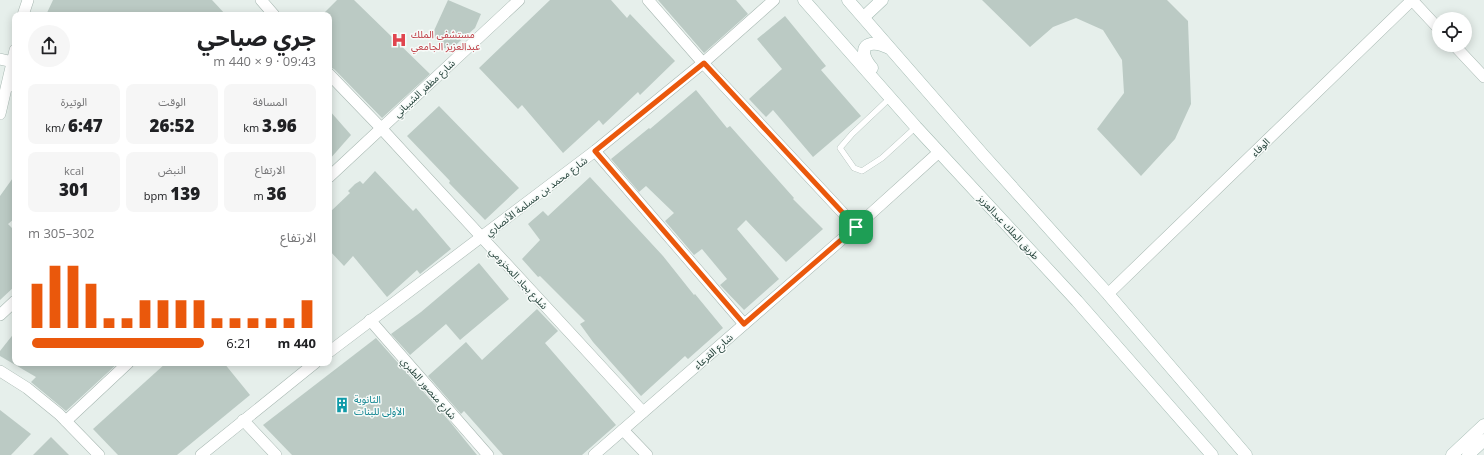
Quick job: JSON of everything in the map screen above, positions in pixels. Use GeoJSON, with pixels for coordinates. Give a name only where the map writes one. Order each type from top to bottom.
{"type":"FeatureCollection","features":[{"type":"Feature","properties":{"kind":"main road","name":"طريق الملك عبدالعزيز"},"geometry":{"type":"LineString","coordinates":[[804,0],[916,127],[1077,301],[1212,455]]}},
{"type":"Feature","properties":{"kind":"main road"},"geometry":{"type":"LineString","coordinates":[[864,17],[882,0]]}},
{"type":"Feature","properties":{"kind":"main road"},"geometry":{"type":"LineString","coordinates":[[851,1],[984,156],[1108,294],[1246,455]]}},
{"type":"Feature","properties":{"kind":"main road"},"geometry":{"type":"LineString","coordinates":[[890,48],[879,43],[870,44],[865,48],[864,55],[866,60],[960,166],[990,207]]}},
{"type":"Feature","properties":{"kind":"main road"},"geometry":{"type":"LineString","coordinates":[[1452,455],[1484,425]]}},
{"type":"Feature","properties":{"kind":"main road"},"geometry":{"type":"LineString","coordinates":[[1468,455],[1484,440]]}},
{"type":"Feature","properties":{"kind":"street"},"geometry":{"type":"LineString","coordinates":[[24,12],[28,0]]}},
{"type":"Feature","properties":{"kind":"street"},"geometry":{"type":"LineString","coordinates":[[261,0],[271,12]]}},
{"type":"Feature","properties":{"kind":"street","name":"شارع مظفر الشيباني"},"geometry":{"type":"LineString","coordinates":[[332,174],[519,0]]}},
{"type":"Feature","properties":{"kind":"street"},"geometry":{"type":"LineString","coordinates":[[648,0],[704,63],[856,227]]}},
{"type":"Feature","properties":{"kind":"street","name":"شارع محمد بن مسلمة الأنصاري"},"geometry":{"type":"LineString","coordinates":[[332,350],[595,151],[704,63],[774,0]]}},
{"type":"Feature","properties":{"kind":"street"},"geometry":{"type":"LineString","coordinates":[[1412,0],[1432,21]]}},
{"type":"Feature","properties":{"kind":"street","name":"الوفاء"},"geometry":{"type":"LineString","coordinates":[[1108,294],[1412,0]]}},
{"type":"Feature","properties":{"kind":"street"},"geometry":{"type":"LineString","coordinates":[[1461,52],[1484,77]]}},
{"type":"Feature","properties":{"kind":"street"},"geometry":{"type":"LineString","coordinates":[[0,59],[12,56]]}},
{"type":"Feature","properties":{"kind":"street"},"geometry":{"type":"LineString","coordinates":[[0,114],[11,87],[12,77]]}},
{"type":"Feature","properties":{"kind":"street","name":"شلرع بجاد المخزومي"},"geometry":{"type":"LineString","coordinates":[[332,77],[381,128],[643,412]]}},
{"type":"Feature","properties":{"kind":"street"},"geometry":{"type":"LineString","coordinates":[[595,151],[744,324]]}},
{"type":"Feature","properties":{"kind":"street","name":"شارع القرعاء"},"geometry":{"type":"LineString","coordinates":[[594,455],[856,227],[939,152]]}},
{"type":"Feature","properties":{"kind":"street"},"geometry":{"type":"LineString","coordinates":[[0,315],[12,304]]}},
{"type":"Feature","properties":{"kind":"street","name":"شارع منصور الطبري"},"geometry":{"type":"LineString","coordinates":[[370,320],[488,455]]}},
{"type":"Feature","properties":{"kind":"street"},"geometry":{"type":"LineString","coordinates":[[66,421],[125,366]]}},
{"type":"Feature","properties":{"kind":"street"},"geometry":{"type":"LineString","coordinates":[[201,455],[311,366]]}},
{"type":"Feature","properties":{"kind":"street"},"geometry":{"type":"LineString","coordinates":[[0,371],[27,388],[66,421],[99,455]]}},
{"type":"Feature","properties":{"kind":"street"},"geometry":{"type":"LineString","coordinates":[[243,420],[276,455]]}},
{"type":"Feature","properties":{"kind":"street"},"geometry":{"type":"LineString","coordinates":[[623,430],[647,455]]}},
{"type":"Feature","properties":{"kind":"lane"},"geometry":{"type":"LineString","coordinates":[[890,98],[852,134],[840,148],[854,168],[862,171],[876,163],[916,127]]}},
{"type":"Feature","properties":{"kind":"building"},"geometry":{"type":"Polygon","coordinates":[[[53,0],[212,0],[223,12],[47,12],[53,0]]]}},
{"type":"Feature","properties":{"kind":"building"},"geometry":{"type":"Polygon","coordinates":[[[337,0],[354,0],[430,74],[382,118],[332,68],[332,12],[325,12],[337,0]]]}},
{"type":"Feature","properties":{"kind":"building"},"geometry":{"type":"Polygon","coordinates":[[[448,0],[481,14],[475,28],[451,49],[444,48],[432,35],[448,0]]]}},
{"type":"Feature","properties":{"kind":"building"},"geometry":{"type":"Polygon","coordinates":[[[550,0],[611,0],[627,18],[630,14],[675,61],[640,95],[638,92],[603,125],[599,120],[563,153],[522,105],[518,109],[479,68],[550,0]]]}},
{"type":"Feature","properties":{"kind":"building"},"geometry":{"type":"Polygon","coordinates":[[[658,0],[736,0],[748,14],[704,53],[658,0]]]}},
{"type":"Feature","properties":{"kind":"building"},"geometry":{"type":"Polygon","coordinates":[[[982,0],[1167,0],[1188,21],[1191,104],[1175,139],[1141,176],[1097,129],[1124,93],[1122,60],[1103,30],[1076,18],[1053,27],[1030,47],[982,0]]]}},
{"type":"Feature","properties":{"kind":"building"},"geometry":{"type":"Polygon","coordinates":[[[785,16],[826,66],[821,70],[861,116],[813,157],[773,110],[766,117],[749,99],[782,69],[757,39],[785,16]]]}},
{"type":"Feature","properties":{"kind":"building"},"geometry":{"type":"Polygon","coordinates":[[[696,90],[727,128],[730,126],[794,198],[793,199],[823,229],[786,262],[746,220],[737,229],[779,279],[744,310],[720,285],[727,279],[702,249],[694,255],[665,221],[674,213],[646,186],[639,192],[611,159],[649,128],[650,129],[696,90]]]}},
{"type":"Feature","properties":{"kind":"building"},"geometry":{"type":"Polygon","coordinates":[[[439,106],[519,188],[485,220],[449,183],[450,181],[407,136],[439,106]]]}},
{"type":"Feature","properties":{"kind":"building"},"geometry":{"type":"Polygon","coordinates":[[[332,113],[351,135],[332,157],[332,113]]]}},
{"type":"Feature","properties":{"kind":"building"},"geometry":{"type":"Polygon","coordinates":[[[375,171],[413,211],[416,208],[451,249],[420,274],[417,270],[387,297],[353,256],[344,266],[332,253],[332,210],[350,193],[348,191],[355,184],[360,181],[363,184],[375,171]]]}},
{"type":"Feature","properties":{"kind":"building"},"geometry":{"type":"Polygon","coordinates":[[[590,177],[663,256],[723,328],[688,359],[685,356],[641,396],[593,342],[580,324],[585,321],[540,276],[538,277],[522,259],[540,240],[528,224],[543,211],[548,216],[590,177]]]}},
{"type":"Feature","properties":{"kind":"building"},"geometry":{"type":"Polygon","coordinates":[[[12,179],[12,221],[8,224],[12,228],[12,289],[0,300],[0,196],[12,179]]]}},
{"type":"Feature","properties":{"kind":"building"},"geometry":{"type":"Polygon","coordinates":[[[479,263],[509,299],[460,340],[446,324],[410,355],[391,334],[421,312],[479,263]]]}},
{"type":"Feature","properties":{"kind":"building"},"geometry":{"type":"Polygon","coordinates":[[[537,309],[558,331],[545,343],[616,425],[582,455],[503,455],[464,411],[461,414],[428,376],[466,342],[482,360],[537,309]]]}},
{"type":"Feature","properties":{"kind":"building"},"geometry":{"type":"Polygon","coordinates":[[[12,336],[12,363],[0,356],[0,351],[12,336]]]}},
{"type":"Feature","properties":{"kind":"building","name":"الثانوية الأولى للبنات"},"geometry":{"type":"Polygon","coordinates":[[[376,338],[451,423],[477,455],[292,455],[263,425],[376,338]]]}},
{"type":"Feature","properties":{"kind":"building"},"geometry":{"type":"Polygon","coordinates":[[[17,366],[115,366],[66,411],[31,382],[36,377],[17,366]]]}},
{"type":"Feature","properties":{"kind":"building"},"geometry":{"type":"Polygon","coordinates":[[[163,366],[226,366],[250,395],[177,455],[118,455],[93,429],[163,366]]]}},
{"type":"Feature","properties":{"kind":"building"},"geometry":{"type":"Polygon","coordinates":[[[0,410],[31,434],[11,455],[0,455],[0,410]]]}},
{"type":"Feature","properties":{"kind":"building"},"geometry":{"type":"Polygon","coordinates":[[[51,437],[69,455],[33,455],[51,437]]]}},
{"type":"Feature","properties":{"kind":"place","name":"مستشفى الملك عبدالعزيز الجامعي"},"geometry":{"type":"Point","coordinates":[399,40]}},
{"type":"Feature","properties":{"kind":"place","name":"الثانوية الأولى للبنات"},"geometry":{"type":"Point","coordinates":[342,405]}},
{"type":"Feature","properties":{"kind":"route"},"geometry":{"type":"LineString","coordinates":[[704,63],[856,227],[744,324],[595,151],[704,63]]}}]}
